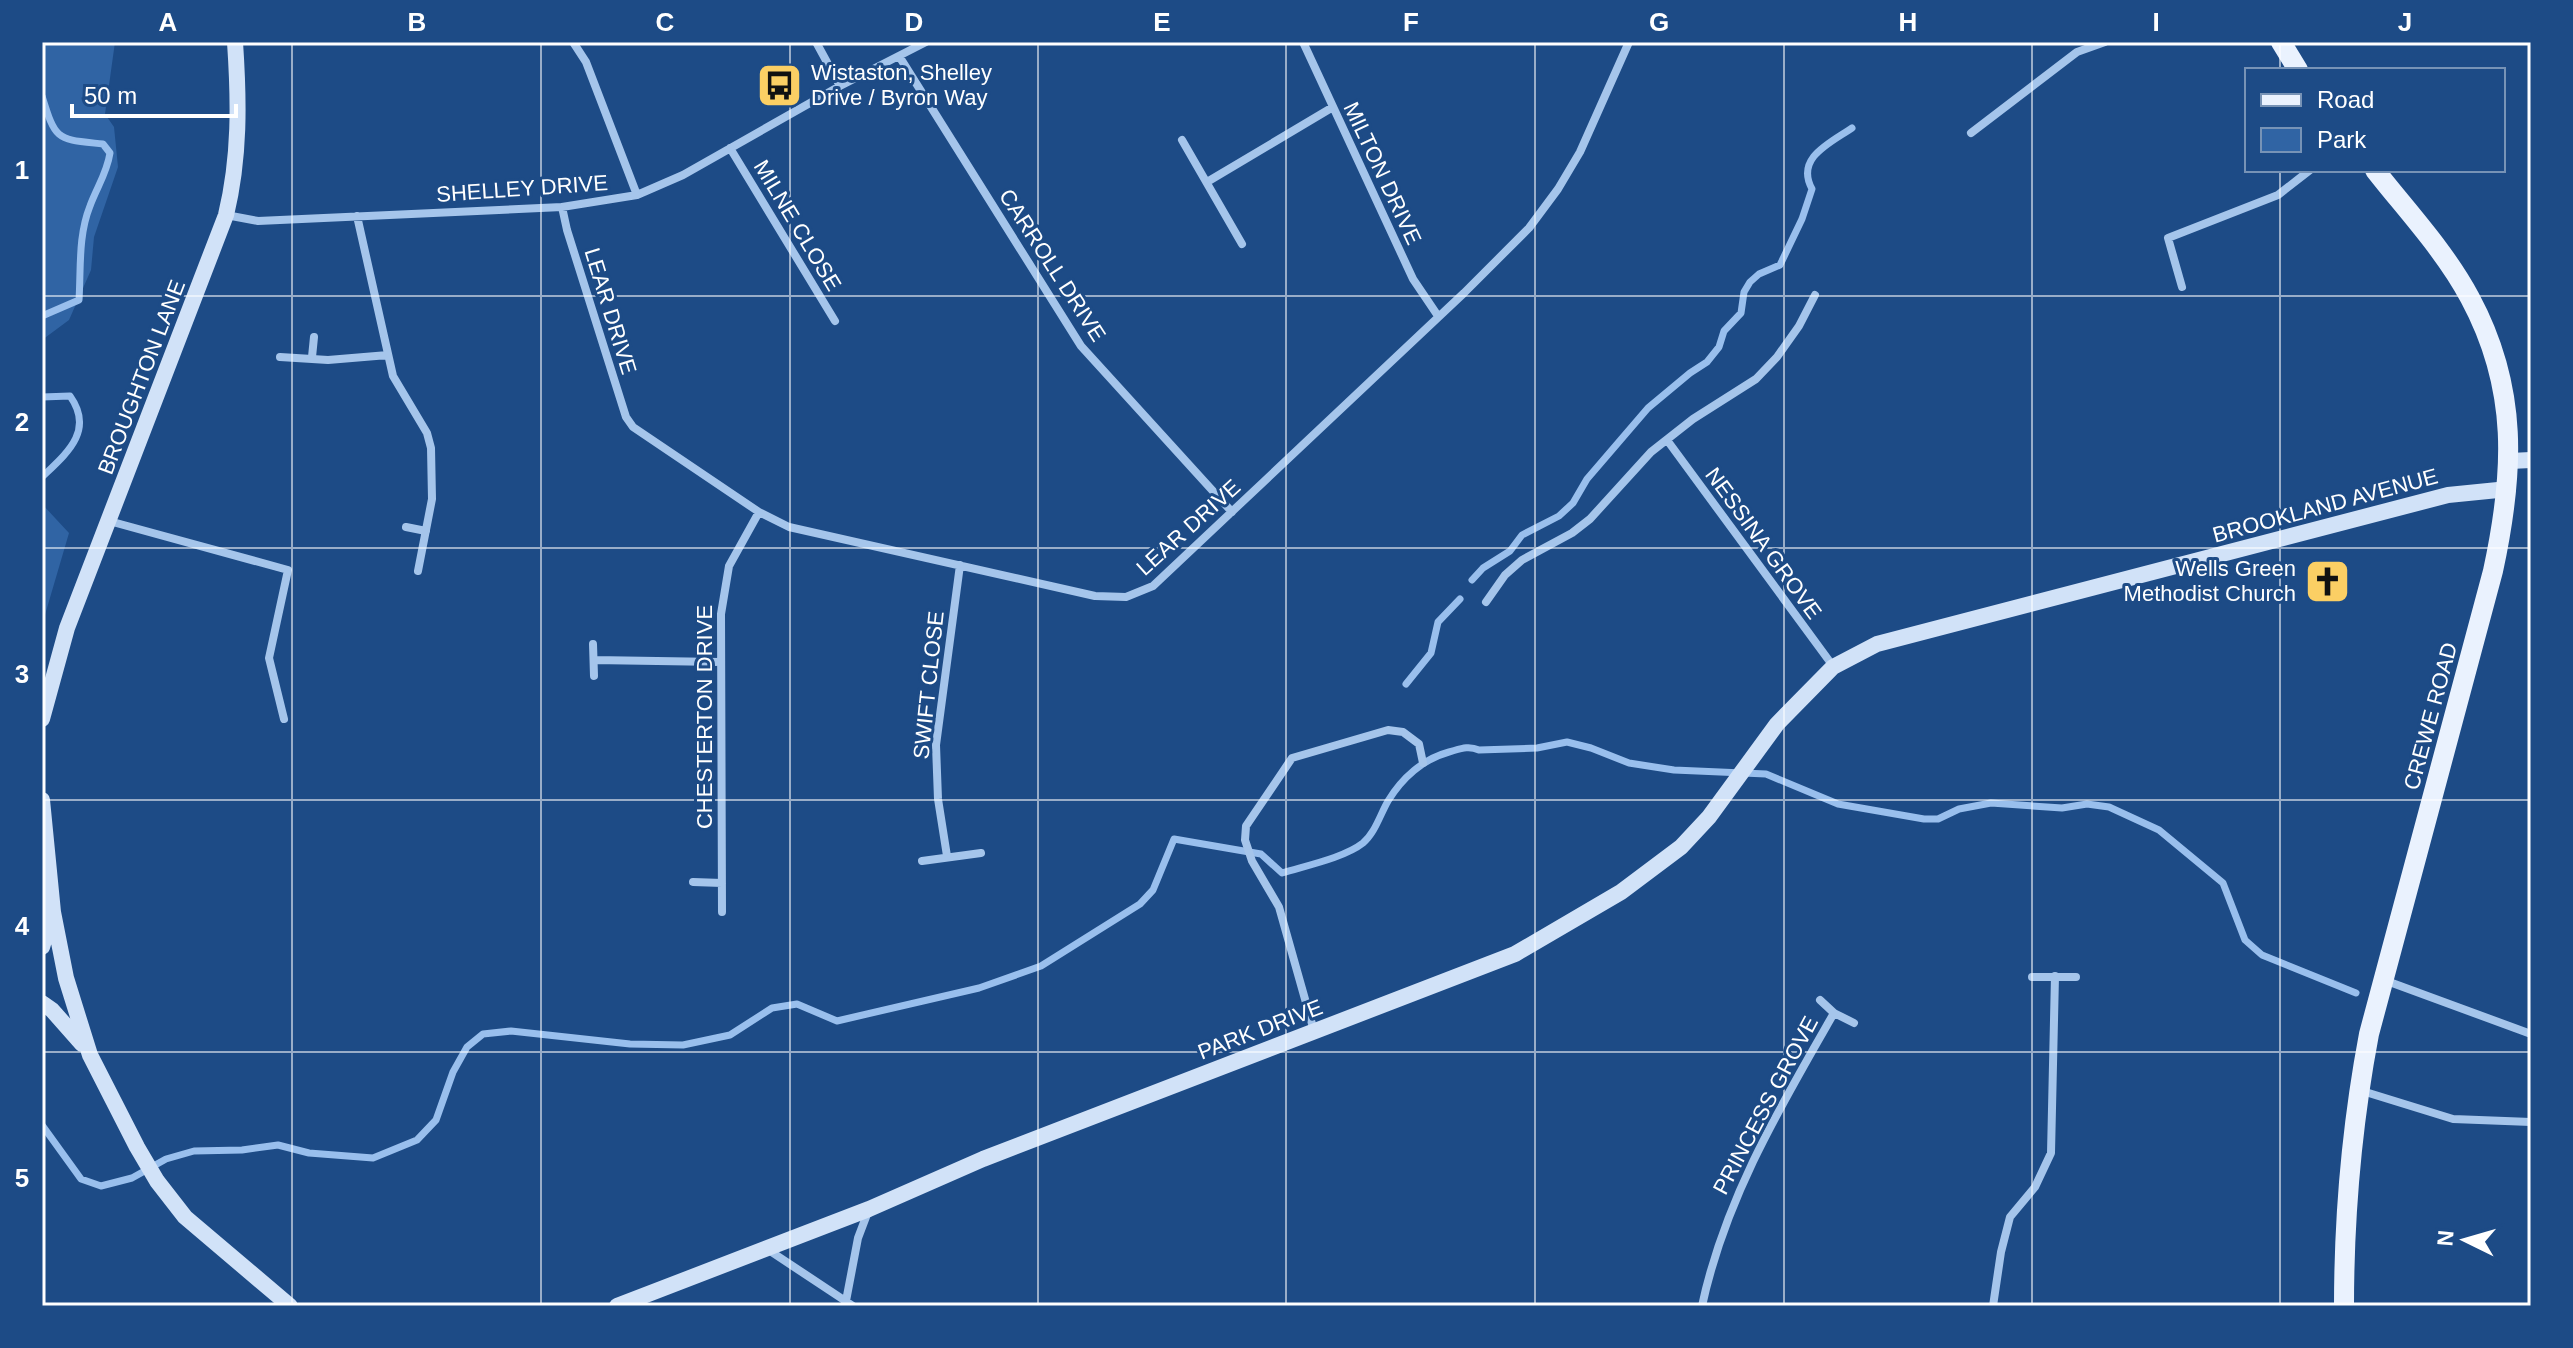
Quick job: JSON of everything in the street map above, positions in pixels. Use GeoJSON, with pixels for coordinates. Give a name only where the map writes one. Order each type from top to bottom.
{"type":"FeatureCollection","features":[{"type":"Feature","properties":{"kind":"main road"},"geometry":{"type":"LineString","coordinates":[[2281,42],[2297,68]]}},
{"type":"Feature","properties":{"kind":"main road","name":"CREWE ROAD"},"geometry":{"type":"LineString","coordinates":[[2344,1306],[2347,1200],[2358,1090],[2383,980],[2489,587],[2508,489],[2510,461],[2503,384],[2470,298],[2444,258],[2377,172]]}},
{"type":"Feature","properties":{"kind":"street","name":"BROUGHTON LANE"},"geometry":{"type":"LineString","coordinates":[[42,719],[67,628],[226,215],[235,180],[238,150],[235,42]]}},
{"type":"Feature","properties":{"kind":"street"},"geometry":{"type":"LineString","coordinates":[[573,42],[586,62],[637,195]]}},
{"type":"Feature","properties":{"kind":"street"},"geometry":{"type":"LineString","coordinates":[[816,42],[840,86]]}},
{"type":"Feature","properties":{"kind":"street","name":"SHELLEY DRIVE"},"geometry":{"type":"LineString","coordinates":[[226,215],[258,221],[562,207],[637,195],[665,185],[840,86],[926,42]]}},
{"type":"Feature","properties":{"kind":"street","name":"MILTON DRIVE"},"geometry":{"type":"LineString","coordinates":[[1303,42],[1413,279],[1438,316]]}},
{"type":"Feature","properties":{"kind":"street","name":"LEAR DRIVE"},"geometry":{"type":"LineString","coordinates":[[562,207],[571,245],[628,422],[759,512],[789,527],[1095,596],[1126,597],[1153,586],[1512,247],[1558,189],[1595,124],[1629,42]]}},
{"type":"Feature","properties":{"kind":"street"},"geometry":{"type":"LineString","coordinates":[[1971,133],[2077,52],[2105,42]]}},
{"type":"Feature","properties":{"kind":"street","name":"CARROLL DRIVE"},"geometry":{"type":"LineString","coordinates":[[899,56],[1081,346],[1232,512]]}},
{"type":"Feature","properties":{"kind":"street"},"geometry":{"type":"LineString","coordinates":[[1207,182],[1333,107]]}},
{"type":"Feature","properties":{"kind":"street"},"geometry":{"type":"LineString","coordinates":[[1182,140],[1242,244]]}},
{"type":"Feature","properties":{"kind":"street","name":"MILNE CLOSE"},"geometry":{"type":"LineString","coordinates":[[730,148],[835,321]]}},
{"type":"Feature","properties":{"kind":"street"},"geometry":{"type":"LineString","coordinates":[[2182,287],[2168,238],[2278,195],[2307,172]]}},
{"type":"Feature","properties":{"kind":"street"},"geometry":{"type":"LineString","coordinates":[[357,216],[388,355],[399,388],[427,433],[431,448],[433,479],[418,571]]}},
{"type":"Feature","properties":{"kind":"street"},"geometry":{"type":"LineString","coordinates":[[1486,602],[1522,560],[1572,533],[1590,519],[1610,500],[1632,470],[1667,440],[1693,419],[1756,379],[1777,357],[1799,326],[1815,295]]}},
{"type":"Feature","properties":{"kind":"street"},"geometry":{"type":"LineString","coordinates":[[312,357],[314,337]]}},
{"type":"Feature","properties":{"kind":"street"},"geometry":{"type":"LineString","coordinates":[[280,357],[328,360],[388,355]]}},
{"type":"Feature","properties":{"kind":"street","name":"NESSINA GROVE"},"geometry":{"type":"LineString","coordinates":[[1667,440],[1833,667]]}},
{"type":"Feature","properties":{"kind":"street"},"geometry":{"type":"LineString","coordinates":[[2510,461],[2531,460]]}},
{"type":"Feature","properties":{"kind":"street","name":"BROOKLAND AVENUE"},"geometry":{"type":"LineString","coordinates":[[1833,667],[1890,641],[2438,497],[2508,489]]}},
{"type":"Feature","properties":{"kind":"street","name":"CHESTERTON DRIVE"},"geometry":{"type":"LineString","coordinates":[[722,912],[721,614],[729,566],[759,512]]}},
{"type":"Feature","properties":{"kind":"street"},"geometry":{"type":"LineString","coordinates":[[109,521],[288,570],[269,658],[284,719]]}},
{"type":"Feature","properties":{"kind":"street"},"geometry":{"type":"LineString","coordinates":[[406,527],[426,531]]}},
{"type":"Feature","properties":{"kind":"street","name":"SWIFT CLOSE"},"geometry":{"type":"LineString","coordinates":[[947,856],[938,799],[936,745],[960,565]]}},
{"type":"Feature","properties":{"kind":"street"},"geometry":{"type":"LineString","coordinates":[[593,644],[594,676]]}},
{"type":"Feature","properties":{"kind":"street"},"geometry":{"type":"LineString","coordinates":[[594,660],[720,662]]}},
{"type":"Feature","properties":{"kind":"street","name":"PARK DRIVE"},"geometry":{"type":"LineString","coordinates":[[617,1306],[869,1209],[983,1159],[1515,954],[1621,892],[1681,847],[1709,817],[1777,724],[1833,667]]}},
{"type":"Feature","properties":{"kind":"street"},"geometry":{"type":"LineString","coordinates":[[1314,1032],[1279,907],[1252,861],[1245,840],[1246,826],[1292,758],[1388,730],[1403,732],[1419,744],[1423,763]]}},
{"type":"Feature","properties":{"kind":"street"},"geometry":{"type":"LineString","coordinates":[[42,800],[53,912],[66,978],[90,1055]]}},
{"type":"Feature","properties":{"kind":"street"},"geometry":{"type":"LineString","coordinates":[[922,861],[981,853]]}},
{"type":"Feature","properties":{"kind":"street"},"geometry":{"type":"LineString","coordinates":[[693,882],[722,883]]}},
{"type":"Feature","properties":{"kind":"street"},"geometry":{"type":"LineString","coordinates":[[42,947],[53,912]]}},
{"type":"Feature","properties":{"kind":"street"},"geometry":{"type":"LineString","coordinates":[[1993,1306],[2010,1217],[2035,1187],[2051,1153],[2055,976]]}},
{"type":"Feature","properties":{"kind":"street"},"geometry":{"type":"LineString","coordinates":[[2032,977],[2076,977]]}},
{"type":"Feature","properties":{"kind":"street"},"geometry":{"type":"LineString","coordinates":[[2383,980],[2531,1034]]}},
{"type":"Feature","properties":{"kind":"street","name":"PRINCESS GROVE"},"geometry":{"type":"LineString","coordinates":[[1820,1000],[1834,1013],[1854,1023]]}},
{"type":"Feature","properties":{"kind":"street"},"geometry":{"type":"LineString","coordinates":[[42,1003],[70,1028],[90,1055],[137,1147],[157,1181],[185,1217],[280,1303]]}},
{"type":"Feature","properties":{"kind":"street","name":"PRINCESS GROVE"},"geometry":{"type":"LineString","coordinates":[[1702,1306],[1715,1254],[1739,1190],[1770,1125],[1834,1013]]}},
{"type":"Feature","properties":{"kind":"street"},"geometry":{"type":"LineString","coordinates":[[2358,1090],[2453,1119],[2531,1122]]}},
{"type":"Feature","properties":{"kind":"street"},"geometry":{"type":"LineString","coordinates":[[767,1248],[850,1304],[858,1238],[869,1209]]}},
{"type":"Feature","properties":{"kind":"green space"},"geometry":{"type":"Polygon","coordinates":[[[42,42],[115,42],[105,114],[114,127],[118,167],[94,237],[91,270],[69,320],[42,340],[42,42]]]}},
{"type":"Feature","properties":{"kind":"green space"},"geometry":{"type":"Polygon","coordinates":[[[42,504],[69,533],[42,625],[42,504]]]}},
{"type":"Feature","properties":{"kind":"waterway"},"geometry":{"type":"LineString","coordinates":[[42,96],[51,122],[60,135],[76,141],[103,144],[110,153],[84,229],[79,300],[42,316]]}},
{"type":"Feature","properties":{"kind":"waterway"},"geometry":{"type":"LineString","coordinates":[[1472,580],[1483,568],[1510,551],[1522,535],[1559,516],[1573,503],[1587,479],[1648,408],[1707,362],[1719,347],[1724,331],[1741,313],[1744,292],[1750,282],[1759,274],[1780,265],[1802,219],[1812,189],[1808,178],[1811,160],[1817,152],[1852,128]]}},
{"type":"Feature","properties":{"kind":"waterway"},"geometry":{"type":"LineString","coordinates":[[42,397],[70,396],[80,420],[74,441],[42,477]]}},
{"type":"Feature","properties":{"kind":"waterway"},"geometry":{"type":"LineString","coordinates":[[1406,684],[1431,653],[1438,622],[1460,599]]}},
{"type":"Feature","properties":{"kind":"waterway"},"geometry":{"type":"LineString","coordinates":[[42,1125],[81,1179],[101,1186],[132,1178],[166,1159],[194,1151],[242,1150],[278,1145],[309,1153],[373,1158],[417,1140],[436,1120],[453,1072],[467,1047],[483,1034],[511,1031],[630,1044],[683,1045],[730,1035],[772,1008],[797,1004],[837,1021],[979,988],[1041,966],[1140,904],[1153,890],[1174,839],[1261,854],[1282,873],[1324,861],[1363,843],[1394,793],[1414,770],[1430,759],[1468,748],[1537,748],[1567,742],[1629,763],[1674,770],[1766,774],[1838,804],[1924,819],[1938,819],[1959,809],[1991,803],[2062,808],[2087,804],[2109,807],[2159,830],[2223,883],[2245,940],[2262,955],[2356,993]]}},
{"type":"Feature","properties":{"kind":"place","name":"Wistaston, Shelley Drive / Byron Way"},"geometry":{"type":"Point","coordinates":[780,85]}},
{"type":"Feature","properties":{"kind":"place","name":"Wells Green Methodist Church"},"geometry":{"type":"Point","coordinates":[2327,581]}}]}
